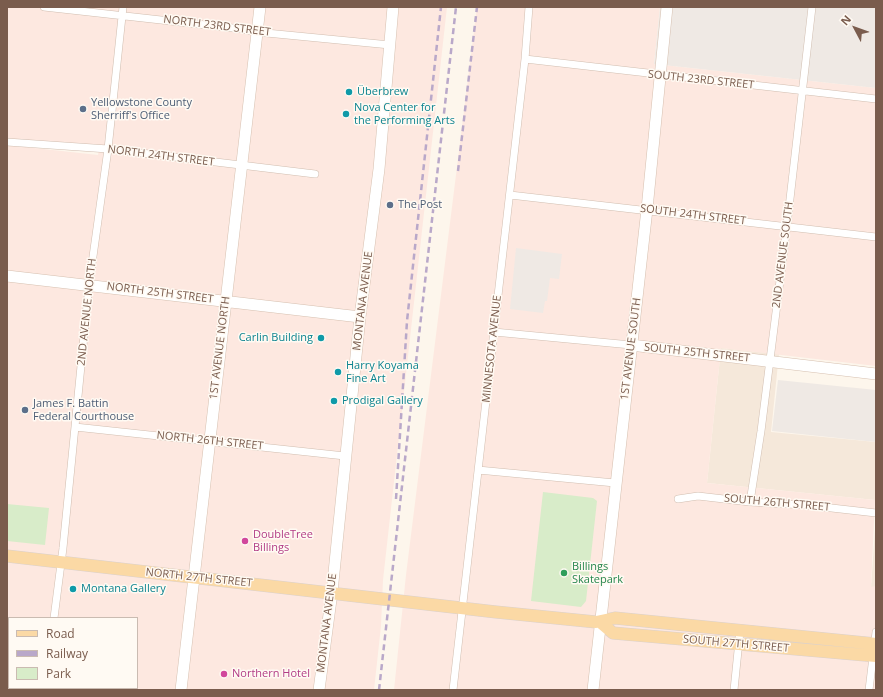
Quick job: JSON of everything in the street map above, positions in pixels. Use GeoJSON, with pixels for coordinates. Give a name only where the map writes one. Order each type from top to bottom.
{"type":"FeatureCollection","features":[{"type":"Feature","properties":{"kind":"main road","name":"1ST AVENUE NORTH"},"geometry":{"type":"LineString","coordinates":[[181,690],[260,7]]}},
{"type":"Feature","properties":{"kind":"main road","name":"MONTANA AVENUE"},"geometry":{"type":"LineString","coordinates":[[319,690],[332,592],[360,317],[379,169],[393,7]]}},
{"type":"Feature","properties":{"kind":"main road","name":"1ST AVENUE SOUTH"},"geometry":{"type":"LineString","coordinates":[[593,690],[615,483],[647,210],[667,7]]}},
{"type":"Feature","properties":{"kind":"main road","name":"NORTH 25TH STREET"},"geometry":{"type":"LineString","coordinates":[[7,276],[360,317]]}},
{"type":"Feature","properties":{"kind":"main road","name":"SOUTH 25TH STREET"},"geometry":{"type":"LineString","coordinates":[[631,345],[876,374]]}},
{"type":"Feature","properties":{"kind":"main road","name":"NORTH 27TH STREET"},"geometry":{"type":"LineString","coordinates":[[7,556],[332,592],[391,600]]}},
{"type":"Feature","properties":{"kind":"main road","name":"SOUTH 27TH STREET"},"geometry":{"type":"LineString","coordinates":[[391,600],[463,609],[600,622],[616,618],[740,631],[876,640]]}},
{"type":"Feature","properties":{"kind":"main road","name":"SOUTH 27TH STREET"},"geometry":{"type":"LineString","coordinates":[[600,622],[613,633],[874,656]]}},
{"type":"Feature","properties":{"kind":"street","name":"NORTH 23RD STREET"},"geometry":{"type":"LineString","coordinates":[[44,7],[256,32],[390,45]]}},
{"type":"Feature","properties":{"kind":"street","name":"2ND AVENUE NORTH"},"geometry":{"type":"LineString","coordinates":[[54,617],[89,285],[108,149],[123,7]]}},
{"type":"Feature","properties":{"kind":"street","name":"MINNESOTA AVENUE"},"geometry":{"type":"LineString","coordinates":[[453,690],[510,195],[525,59],[529,7]]}},
{"type":"Feature","properties":{"kind":"street","name":"2ND AVENUE SOUTH"},"geometry":{"type":"LineString","coordinates":[[750,502],[761,431],[769,361],[788,226],[812,7]]}},
{"type":"Feature","properties":{"kind":"street","name":"SOUTH 23RD STREET"},"geometry":{"type":"LineString","coordinates":[[525,59],[660,76],[876,99]]}},
{"type":"Feature","properties":{"kind":"street","name":"NORTH 24TH STREET"},"geometry":{"type":"LineString","coordinates":[[7,142],[108,149],[315,174]]}},
{"type":"Feature","properties":{"kind":"street","name":"SOUTH 24TH STREET"},"geometry":{"type":"LineString","coordinates":[[510,195],[876,237]]}},
{"type":"Feature","properties":{"kind":"street","name":"SOUTH 25TH STREET"},"geometry":{"type":"LineString","coordinates":[[494,332],[631,345]]}},
{"type":"Feature","properties":{"kind":"street","name":"NORTH 26TH STREET"},"geometry":{"type":"LineString","coordinates":[[75,427],[345,456]]}},
{"type":"Feature","properties":{"kind":"street"},"geometry":{"type":"LineString","coordinates":[[478,470],[615,483]]}},
{"type":"Feature","properties":{"kind":"street","name":"SOUTH 26TH STREET"},"geometry":{"type":"LineString","coordinates":[[678,499],[698,496],[750,502],[805,505],[876,513]]}},
{"type":"Feature","properties":{"kind":"street"},"geometry":{"type":"LineString","coordinates":[[734,690],[740,631]]}},
{"type":"Feature","properties":{"kind":"street"},"geometry":{"type":"LineString","coordinates":[[869,690],[876,640]]}},
{"type":"Feature","properties":{"kind":"shaded area"},"geometry":{"type":"Polygon","coordinates":[[[7,7],[447,7],[383,580],[381,626],[374,690],[7,690],[7,145],[98,155],[99,149],[7,139],[7,7]]]}},
{"type":"Feature","properties":{"kind":"shaded area"},"geometry":{"type":"Polygon","coordinates":[[[477,7],[660,7],[654,64],[876,88],[876,366],[721,348],[707,483],[875,500],[871,587],[876,586],[876,690],[394,690],[406,575],[477,7]]]}},
{"type":"Feature","properties":{"kind":"shaded area"},"geometry":{"type":"Polygon","coordinates":[[[660,7],[876,7],[876,88],[654,64],[660,7]]]}},
{"type":"Feature","properties":{"kind":"shaded area"},"geometry":{"type":"Polygon","coordinates":[[[516,248],[562,254],[559,279],[550,278],[547,301],[545,301],[543,313],[510,309],[516,248]]]}},
{"type":"Feature","properties":{"kind":"shaded area"},"geometry":{"type":"Polygon","coordinates":[[[721,348],[779,354],[771,432],[876,442],[875,500],[707,483],[721,348]]]}},
{"type":"Feature","properties":{"kind":"shaded area"},"geometry":{"type":"Polygon","coordinates":[[[778,380],[876,390],[876,442],[772,431],[778,380]]]}},
{"type":"Feature","properties":{"kind":"shaded area"},"geometry":{"type":"Polygon","coordinates":[[[876,515],[876,587],[871,587],[876,515]]]}},
{"type":"Feature","properties":{"kind":"green space"},"geometry":{"type":"Polygon","coordinates":[[[543,492],[593,498],[597,501],[586,601],[581,607],[531,601],[543,492]]]}},
{"type":"Feature","properties":{"kind":"green space"},"geometry":{"type":"Polygon","coordinates":[[[7,504],[49,508],[45,545],[7,541],[7,504]]]}},
{"type":"Feature","properties":{"kind":"railway"},"geometry":{"type":"LineString","coordinates":[[396,499],[407,321],[441,7]]}},
{"type":"Feature","properties":{"kind":"railway"},"geometry":{"type":"LineString","coordinates":[[379,690],[456,7]]}},
{"type":"Feature","properties":{"kind":"railway"},"geometry":{"type":"LineString","coordinates":[[458,171],[477,7]]}},
{"type":"Feature","properties":{"kind":"place","name":"Überbrew"},"geometry":{"type":"Point","coordinates":[349,92]}},
{"type":"Feature","properties":{"kind":"place","name":"Yellowstone County Sherriff's Office"},"geometry":{"type":"Point","coordinates":[83,109]}},
{"type":"Feature","properties":{"kind":"place","name":"Nova Center for the Performing Arts"},"geometry":{"type":"Point","coordinates":[346,114]}},
{"type":"Feature","properties":{"kind":"place","name":"The Post"},"geometry":{"type":"Point","coordinates":[390,205]}},
{"type":"Feature","properties":{"kind":"place","name":"Carlin Building"},"geometry":{"type":"Point","coordinates":[321,338]}},
{"type":"Feature","properties":{"kind":"place","name":"Harry Koyama Fine Art"},"geometry":{"type":"Point","coordinates":[338,372]}},
{"type":"Feature","properties":{"kind":"place","name":"Prodigal Gallery"},"geometry":{"type":"Point","coordinates":[334,401]}},
{"type":"Feature","properties":{"kind":"place","name":"James F. Battin Federal Courthouse"},"geometry":{"type":"Point","coordinates":[25,410]}},
{"type":"Feature","properties":{"kind":"place","name":"DoubleTree Billings"},"geometry":{"type":"Point","coordinates":[245,541]}},
{"type":"Feature","properties":{"kind":"place","name":"Billings Skatepark"},"geometry":{"type":"Point","coordinates":[564,573]}},
{"type":"Feature","properties":{"kind":"place","name":"Montana Gallery"},"geometry":{"type":"Point","coordinates":[73,589]}},
{"type":"Feature","properties":{"kind":"place","name":"Northern Hotel"},"geometry":{"type":"Point","coordinates":[224,674]}}]}
